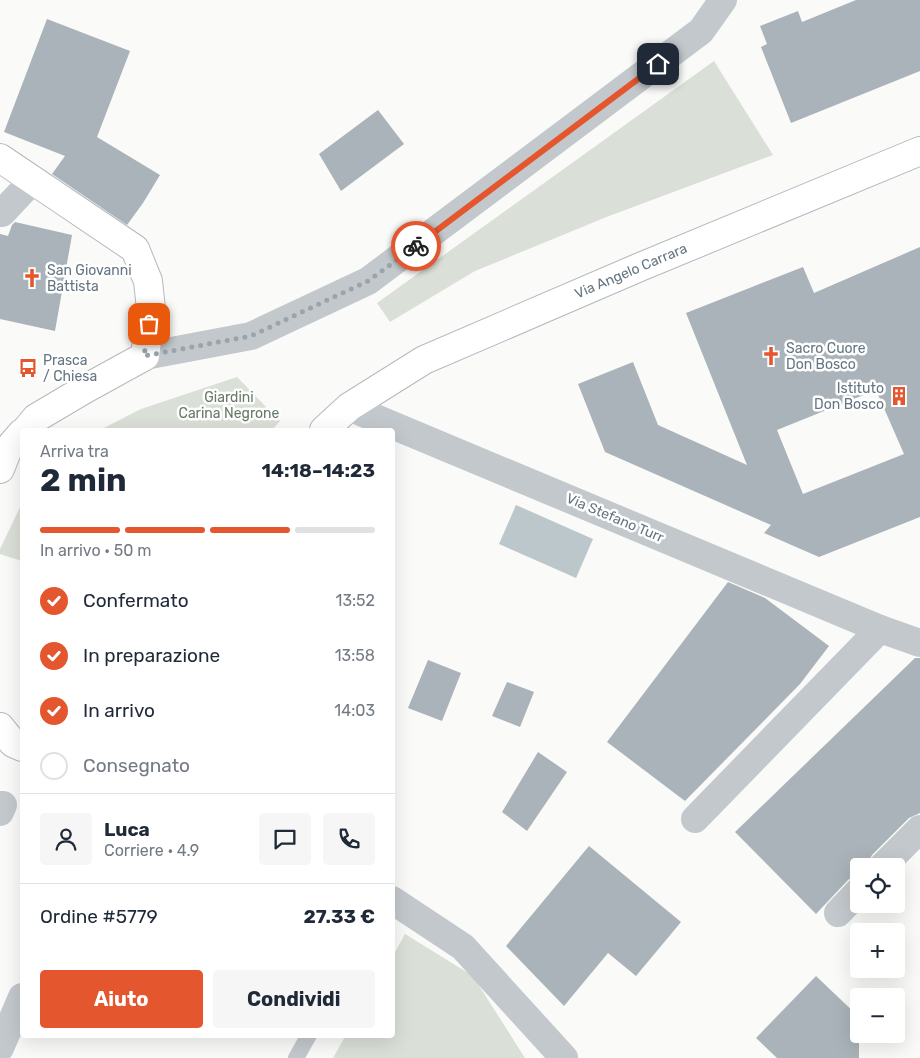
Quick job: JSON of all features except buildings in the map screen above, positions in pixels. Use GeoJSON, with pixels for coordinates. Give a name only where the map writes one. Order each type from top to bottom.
{"type":"FeatureCollection","features":[{"type":"Feature","properties":{"kind":"street"},"geometry":{"type":"LineString","coordinates":[[28,428],[36,418],[144,356],[251,336],[368,281],[702,31],[723,0]]}},
{"type":"Feature","properties":{"kind":"street","name":"Via Angelo Carrara"},"geometry":{"type":"LineString","coordinates":[[326,428],[349,407],[424,360],[920,150]]}},
{"type":"Feature","properties":{"kind":"street"},"geometry":{"type":"LineString","coordinates":[[0,158],[135,249],[148,281],[151,309],[144,356]]}},
{"type":"Feature","properties":{"kind":"street"},"geometry":{"type":"LineString","coordinates":[[2,213],[32,180]]}},
{"type":"Feature","properties":{"kind":"street","name":"Via Stefano Turr"},"geometry":{"type":"LineString","coordinates":[[349,407],[880,629],[920,643]]}},
{"type":"Feature","properties":{"kind":"street"},"geometry":{"type":"LineString","coordinates":[[0,469],[8,449],[20,436]]}},
{"type":"Feature","properties":{"kind":"street"},"geometry":{"type":"LineString","coordinates":[[695,819],[880,629]]}},
{"type":"Feature","properties":{"kind":"street"},"geometry":{"type":"LineString","coordinates":[[0,727],[13,743],[20,746]]}},
{"type":"Feature","properties":{"kind":"street"},"geometry":{"type":"LineString","coordinates":[[891,858],[920,828]]}},
{"type":"Feature","properties":{"kind":"street"},"geometry":{"type":"LineString","coordinates":[[838,913],[850,900]]}},
{"type":"Feature","properties":{"kind":"street"},"geometry":{"type":"LineString","coordinates":[[395,902],[463,947],[564,1058]]}},
{"type":"Feature","properties":{"kind":"street"},"geometry":{"type":"LineString","coordinates":[[0,1048],[20,1003]]}},
{"type":"Feature","properties":{"kind":"lane"},"geometry":{"type":"LineString","coordinates":[[296,1058],[307,1038]]}},
{"type":"Feature","properties":{"kind":"green space"},"geometry":{"type":"Polygon","coordinates":[[[714,61],[773,155],[609,216],[475,271],[390,322],[377,303],[714,61]]]}},
{"type":"Feature","properties":{"kind":"green space","name":"Giardini Carina Negrone"},"geometry":{"type":"Polygon","coordinates":[[[237,377],[280,421],[274,428],[104,428],[141,409],[237,377]]]}},
{"type":"Feature","properties":{"kind":"green space"},"geometry":{"type":"Polygon","coordinates":[[[20,507],[20,560],[0,554],[0,549],[20,507]]]}},
{"type":"Feature","properties":{"kind":"green space"},"geometry":{"type":"Polygon","coordinates":[[[405,934],[473,976],[525,1058],[333,1058],[344,1038],[395,1038],[395,952],[405,934]]]}},
{"type":"Feature","properties":{"kind":"shaded area"},"geometry":{"type":"Polygon","coordinates":[[[516,505],[593,539],[576,578],[499,544],[516,505]]]}},
{"type":"Feature","properties":{"kind":"way so far"},"geometry":{"type":"LineString","coordinates":[[149,324],[144,356],[251,336],[368,281],[416,246]]}},
{"type":"Feature","properties":{"kind":"place","name":"San Giovanni Battista"},"geometry":{"type":"Point","coordinates":[32,278]}},
{"type":"Feature","properties":{"kind":"place","name":"Sacro Cuore Don Bosco"},"geometry":{"type":"Point","coordinates":[771,356]}},
{"type":"Feature","properties":{"kind":"place","name":"Prasca / Chiesa"},"geometry":{"type":"Point","coordinates":[28,368]}},
{"type":"Feature","properties":{"kind":"place","name":"Istituto Don Bosco"},"geometry":{"type":"Point","coordinates":[899,396]}},
{"type":"Feature","properties":{"kind":"route"},"geometry":{"type":"LineString","coordinates":[[416,246],[658,64]]}}]}
